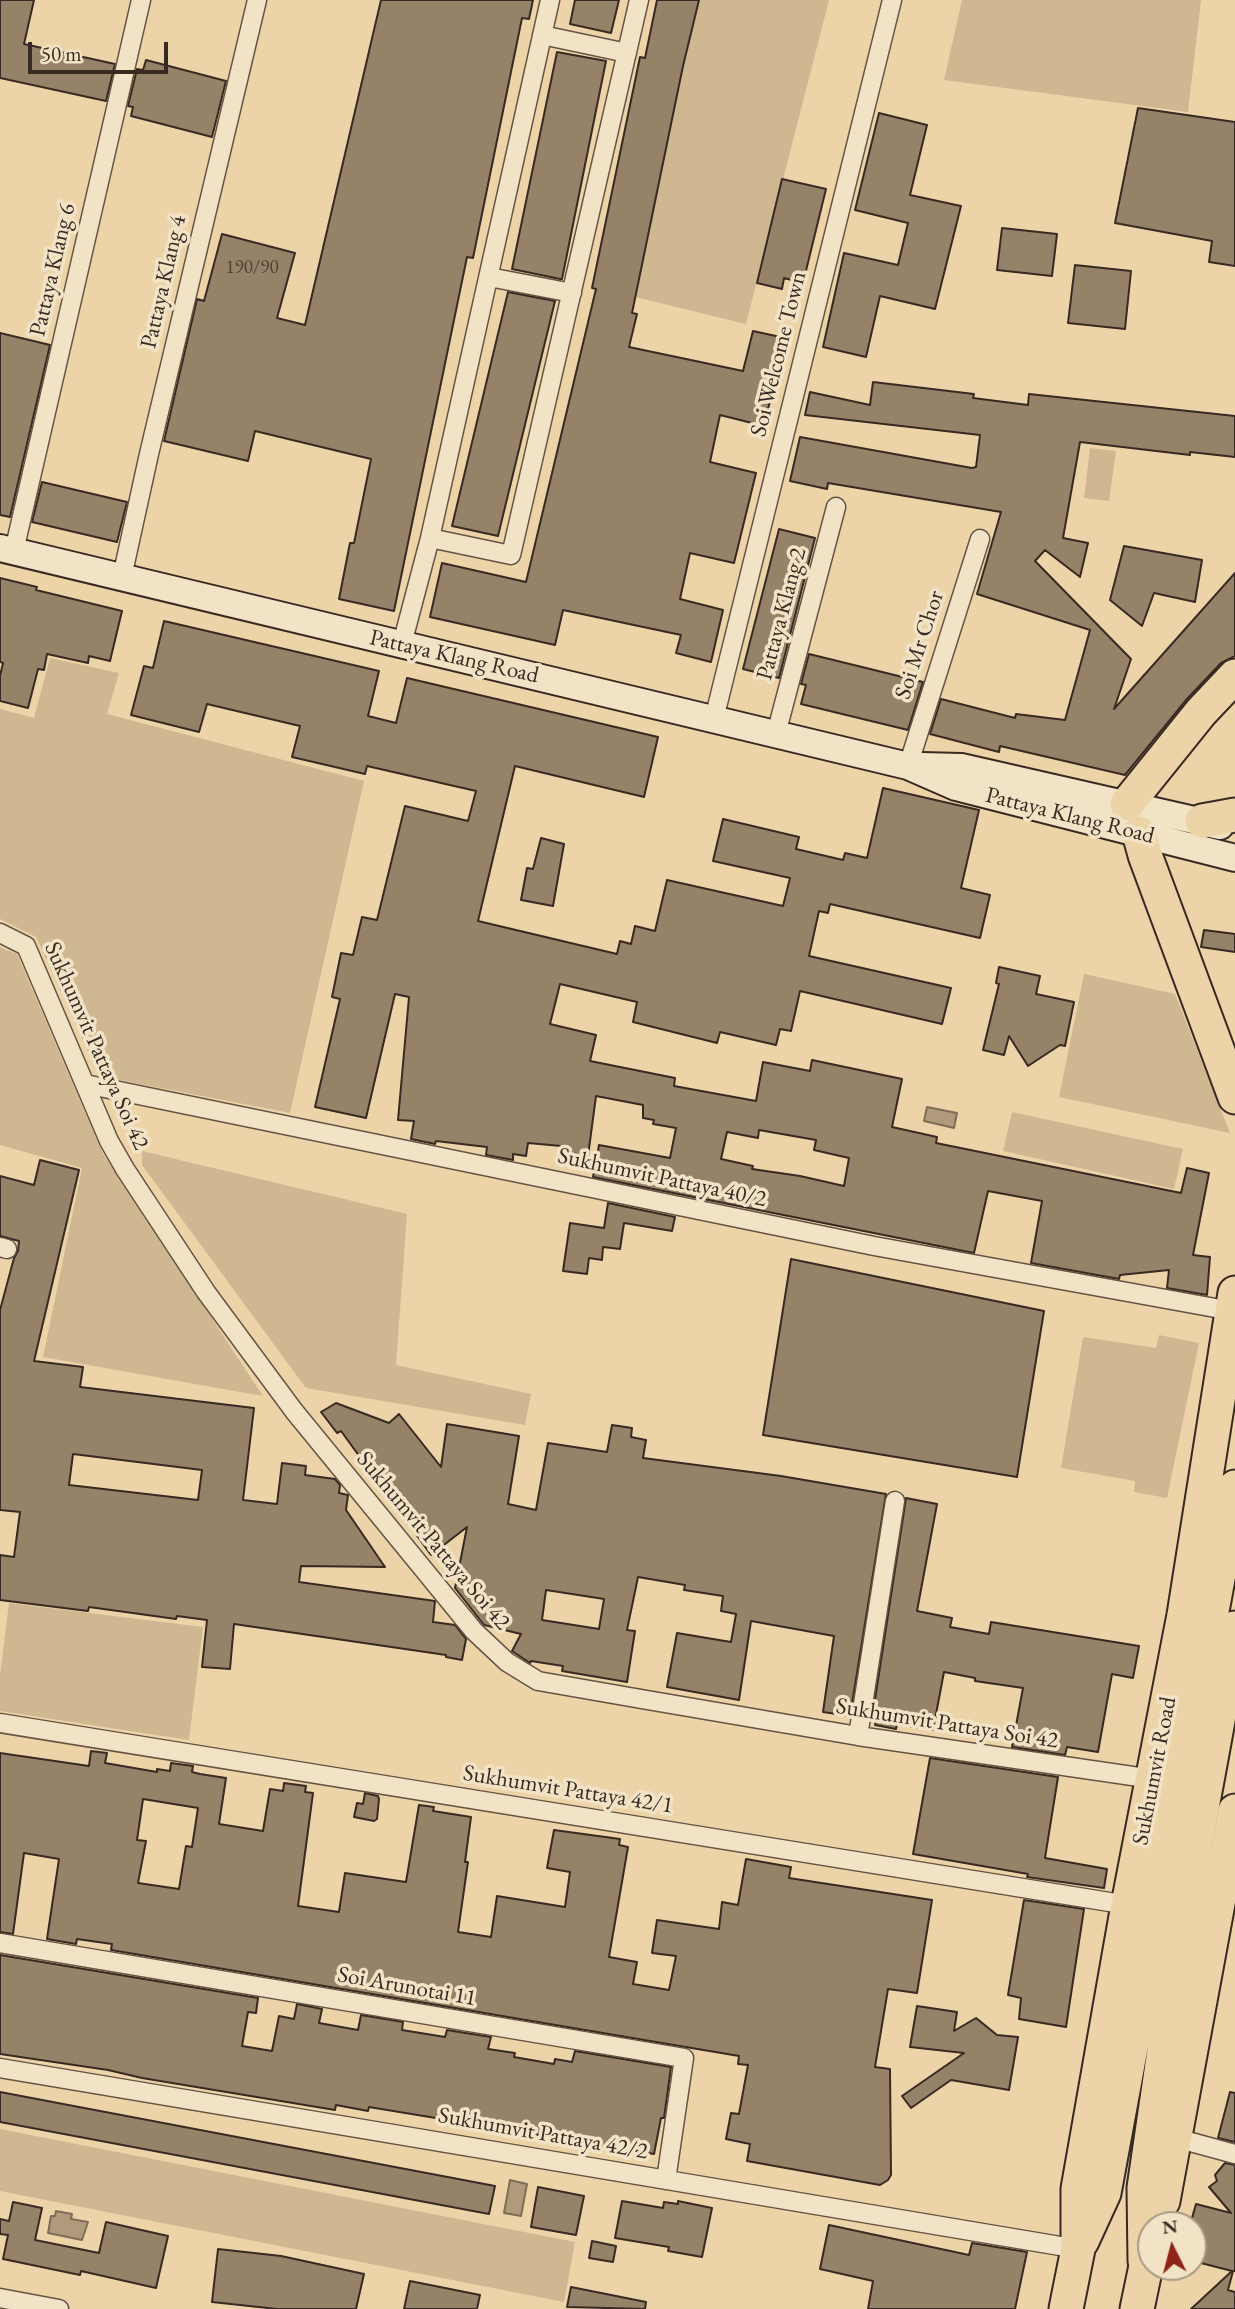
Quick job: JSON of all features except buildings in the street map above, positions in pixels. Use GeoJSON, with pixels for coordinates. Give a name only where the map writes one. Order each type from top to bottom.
{"type":"FeatureCollection","features":[{"type":"Feature","properties":{"kind":"highway"},"geometry":{"type":"LineString","coordinates":[[1235,676],[1201,712],[1133,819],[1235,1097]]}},
{"type":"Feature","properties":{"kind":"highway"},"geometry":{"type":"LineString","coordinates":[[1202,821],[1235,815]]}},
{"type":"Feature","properties":{"kind":"highway","name":"Sukhumvit Road"},"geometry":{"type":"LineString","coordinates":[[1066,2309],[1078,2249],[1078,2189],[1128,1905],[1184,1615],[1233,1302]]}},
{"type":"Feature","properties":{"kind":"highway","name":"Sukhumvit Road"},"geometry":{"type":"LineString","coordinates":[[1078,2249],[1104,2193],[1235,1487]]}},
{"type":"Feature","properties":{"kind":"highway"},"geometry":{"type":"LineString","coordinates":[[1145,2211],[1144,2188],[1190,1873],[1235,1628]]}},
{"type":"Feature","properties":{"kind":"highway"},"geometry":{"type":"LineString","coordinates":[[1160,2211],[1167,2189],[1230,1867],[1235,1811]]}},
{"type":"Feature","properties":{"kind":"highway"},"geometry":{"type":"LineString","coordinates":[[1137,2309],[1142,2281]]}},
{"type":"Feature","properties":{"kind":"main road","name":"Pattaya Klang Road"},"geometry":{"type":"LineString","coordinates":[[7,549],[908,766],[956,787],[1133,819],[1202,821],[1235,829]]}},
{"type":"Feature","properties":{"kind":"main road","name":"Pattaya Klang Road"},"geometry":{"type":"LineString","coordinates":[[1133,819],[1235,858]]}},
{"type":"Feature","properties":{"kind":"street","name":"Pattaya Klang 6"},"geometry":{"type":"LineString","coordinates":[[7,549],[141,0]]}},
{"type":"Feature","properties":{"kind":"street","name":"Pattaya Klang 4"},"geometry":{"type":"LineString","coordinates":[[122,577],[257,0]]}},
{"type":"Feature","properties":{"kind":"street"},"geometry":{"type":"LineString","coordinates":[[402,644],[430,538],[550,0]]}},
{"type":"Feature","properties":{"kind":"street"},"geometry":{"type":"LineString","coordinates":[[430,538],[511,555],[639,0]]}},
{"type":"Feature","properties":{"kind":"street","name":"Soi Welcome Town"},"geometry":{"type":"LineString","coordinates":[[714,719],[892,0]]}},
{"type":"Feature","properties":{"kind":"street"},"geometry":{"type":"LineString","coordinates":[[542,35],[627,53]]}},
{"type":"Feature","properties":{"kind":"street"},"geometry":{"type":"LineString","coordinates":[[489,277],[572,293]]}},
{"type":"Feature","properties":{"kind":"street","name":"Pattaya Klang 2"},"geometry":{"type":"LineString","coordinates":[[776,734],[835,507]]}},
{"type":"Feature","properties":{"kind":"street","name":"Soi Mr Chor"},"geometry":{"type":"LineString","coordinates":[[908,766],[980,539]]}},
{"type":"Feature","properties":{"kind":"street","name":"Sukhumvit Pattaya Soi 42"},"geometry":{"type":"LineString","coordinates":[[0,933],[26,946],[110,1141],[125,1169],[206,1292],[302,1422],[474,1631],[499,1656],[538,1681],[858,1736],[1153,1779]]}},
{"type":"Feature","properties":{"kind":"street","name":"Sukhumvit Pattaya 40/2"},"geometry":{"type":"LineString","coordinates":[[85,1084],[874,1246],[1233,1302]]}},
{"type":"Feature","properties":{"kind":"street"},"geometry":{"type":"LineString","coordinates":[[858,1736],[895,1501]]}},
{"type":"Feature","properties":{"kind":"street","name":"Sukhumvit Pattaya 42/1"},"geometry":{"type":"LineString","coordinates":[[0,1723],[1128,1905]]}},
{"type":"Feature","properties":{"kind":"street","name":"Soi Arunotai 11"},"geometry":{"type":"LineString","coordinates":[[0,1943],[684,2058],[666,2180]]}},
{"type":"Feature","properties":{"kind":"street","name":"Sukhumvit Pattaya 42/2"},"geometry":{"type":"LineString","coordinates":[[0,2068],[1078,2249]]}},
{"type":"Feature","properties":{"kind":"street"},"geometry":{"type":"LineString","coordinates":[[1176,2138],[1235,2154]]}},
{"type":"Feature","properties":{"kind":"street"},"geometry":{"type":"LineString","coordinates":[[0,2298],[60,2309]]}},
{"type":"Feature","properties":{"kind":"shaded area"},"geometry":{"type":"Polygon","coordinates":[[[699,0],[829,0],[746,324],[635,297],[699,0]]]}},
{"type":"Feature","properties":{"kind":"shaded area"},"geometry":{"type":"Polygon","coordinates":[[[962,0],[1201,0],[1188,112],[944,80],[962,0]]]}},
{"type":"Feature","properties":{"kind":"shaded area"},"geometry":{"type":"Polygon","coordinates":[[[1090,448],[1116,451],[1109,501],[1084,498],[1090,448]]]}},
{"type":"Feature","properties":{"kind":"shaded area"},"geometry":{"type":"Polygon","coordinates":[[[50,658],[119,673],[107,714],[364,781],[290,1113],[99,1076],[36,937],[0,919],[0,709],[34,718],[50,658]]]}},
{"type":"Feature","properties":{"kind":"shaded area"},"geometry":{"type":"Polygon","coordinates":[[[0,947],[17,954],[103,1154],[263,1396],[43,1357],[82,1168],[0,1145],[0,947]]]}},
{"type":"Feature","properties":{"kind":"shaded area"},"geometry":{"type":"Polygon","coordinates":[[[1084,974],[1175,994],[1230,1133],[1059,1097],[1084,974]]]}},
{"type":"Feature","properties":{"kind":"shaded area"},"geometry":{"type":"Polygon","coordinates":[[[927,1107],[957,1113],[954,1128],[924,1121],[927,1107]]]}},
{"type":"Feature","properties":{"kind":"shaded area"},"geometry":{"type":"Polygon","coordinates":[[[1012,1112],[1183,1149],[1174,1189],[1003,1151],[1012,1112]]]}},
{"type":"Feature","properties":{"kind":"shaded area"},"geometry":{"type":"Polygon","coordinates":[[[142,1151],[407,1214],[396,1365],[531,1394],[525,1425],[306,1388],[142,1165],[142,1151]]]}},
{"type":"Feature","properties":{"kind":"shaded area"},"geometry":{"type":"Polygon","coordinates":[[[1159,1335],[1199,1343],[1167,1498],[1134,1492],[1135,1481],[1061,1468],[1083,1337],[1156,1348],[1159,1335]]]}},
{"type":"Feature","properties":{"kind":"shaded area"},"geometry":{"type":"Polygon","coordinates":[[[9,1603],[203,1627],[189,1740],[0,1711],[0,1676],[9,1603]]]}},
{"type":"Feature","properties":{"kind":"shaded area"},"geometry":{"type":"Polygon","coordinates":[[[0,2129],[575,2242],[564,2302],[0,2191],[0,2129]]]}},
{"type":"Feature","properties":{"kind":"shaded area"},"geometry":{"type":"Polygon","coordinates":[[[510,2180],[527,2184],[521,2216],[504,2213],[510,2180]]]}},
{"type":"Feature","properties":{"kind":"shaded area"},"geometry":{"type":"Polygon","coordinates":[[[56,2211],[72,2214],[71,2219],[88,2222],[82,2240],[48,2233],[51,2216],[55,2216],[56,2211]]]}}]}
